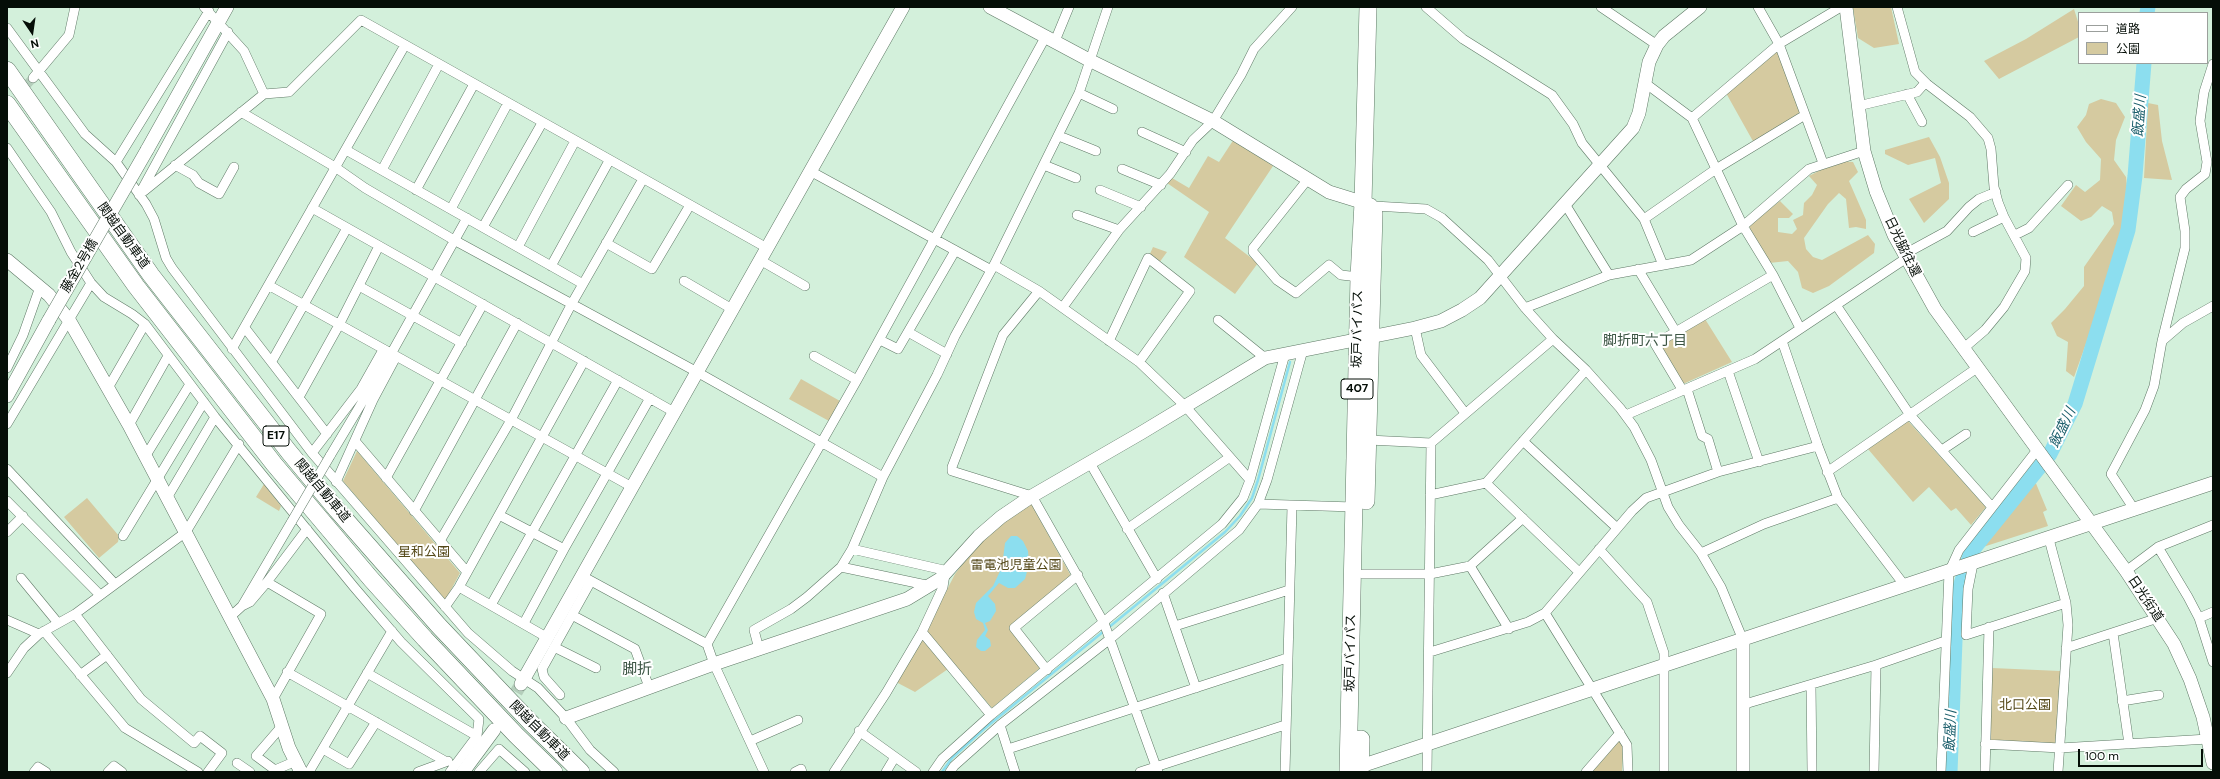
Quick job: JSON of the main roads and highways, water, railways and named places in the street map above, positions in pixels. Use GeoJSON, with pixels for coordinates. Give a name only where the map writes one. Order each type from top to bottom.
{"type":"FeatureCollection","features":[{"type":"Feature","properties":{"kind":"highway","name":"坂戸バイパス"},"geometry":{"type":"LineString","coordinates":[[1352,771],[1363,574],[1368,440],[1364,338],[1359,277],[1369,205],[1368,7]]}},
{"type":"Feature","properties":{"kind":"highway","name":"坂戸バイパス"},"geometry":{"type":"LineString","coordinates":[[1352,771],[1354,507],[1364,338],[1379,7]]}},
{"type":"Feature","properties":{"kind":"highway","name":"関越自動車道"},"geometry":{"type":"LineString","coordinates":[[7,70],[151,276],[289,452],[352,528],[438,626],[531,723],[578,769]]}},
{"type":"Feature","properties":{"kind":"highway","name":"関越自動車道"},"geometry":{"type":"LineString","coordinates":[[7,104],[136,286],[274,464],[371,579],[425,639],[554,772]]}},
{"type":"Feature","properties":{"kind":"water"},"geometry":{"type":"Polygon","coordinates":[[[1011,536],[1017,536],[1023,541],[1028,551],[1029,564],[1025,579],[1015,588],[1008,588],[999,583],[988,596],[995,604],[996,611],[990,621],[985,623],[988,630],[985,636],[990,640],[991,646],[985,651],[981,651],[976,647],[977,640],[985,630],[983,623],[976,619],[974,612],[976,603],[993,586],[1002,567],[1005,543],[1011,536]]]}},
{"type":"Feature","properties":{"kind":"waterway","name":"飯盛川"},"geometry":{"type":"LineString","coordinates":[[2147,12],[2148,7]]}},
{"type":"Feature","properties":{"kind":"waterway","name":"飯盛川"},"geometry":{"type":"LineString","coordinates":[[1950,772],[1956,614],[1960,587],[1971,552],[2050,454],[2075,404],[2128,230],[2135,176],[2144,64]]}},
{"type":"Feature","properties":{"kind":"waterway"},"geometry":{"type":"LineString","coordinates":[[1108,628],[1225,532],[1240,516],[1252,498],[1258,480],[1290,362]]}},
{"type":"Feature","properties":{"kind":"waterway"},"geometry":{"type":"LineString","coordinates":[[942,772],[952,758],[984,729],[1104,631]]}},
{"type":"Feature","properties":{"kind":"tunnel"},"geometry":{"type":"LineString","coordinates":[[7,106],[33,78]]}},
{"type":"Feature","properties":{"kind":"tunnel"},"geometry":{"type":"LineString","coordinates":[[497,725],[521,684]]}},
{"type":"Feature","properties":{"kind":"district","name":"脚折町六丁目"},"geometry":{"type":"Point","coordinates":[1645,341]}},
{"type":"Feature","properties":{"kind":"district","name":"脚折"},"geometry":{"type":"Point","coordinates":[637,670]}},
{"type":"Feature","properties":{"kind":"park label","name":"星和公園"},"geometry":{"type":"Point","coordinates":[424,553]}},
{"type":"Feature","properties":{"kind":"park label","name":"雷電池児童公園"},"geometry":{"type":"Point","coordinates":[1016,566]}},
{"type":"Feature","properties":{"kind":"park label","name":"北口公園"},"geometry":{"type":"Point","coordinates":[2025,706]}}]}
